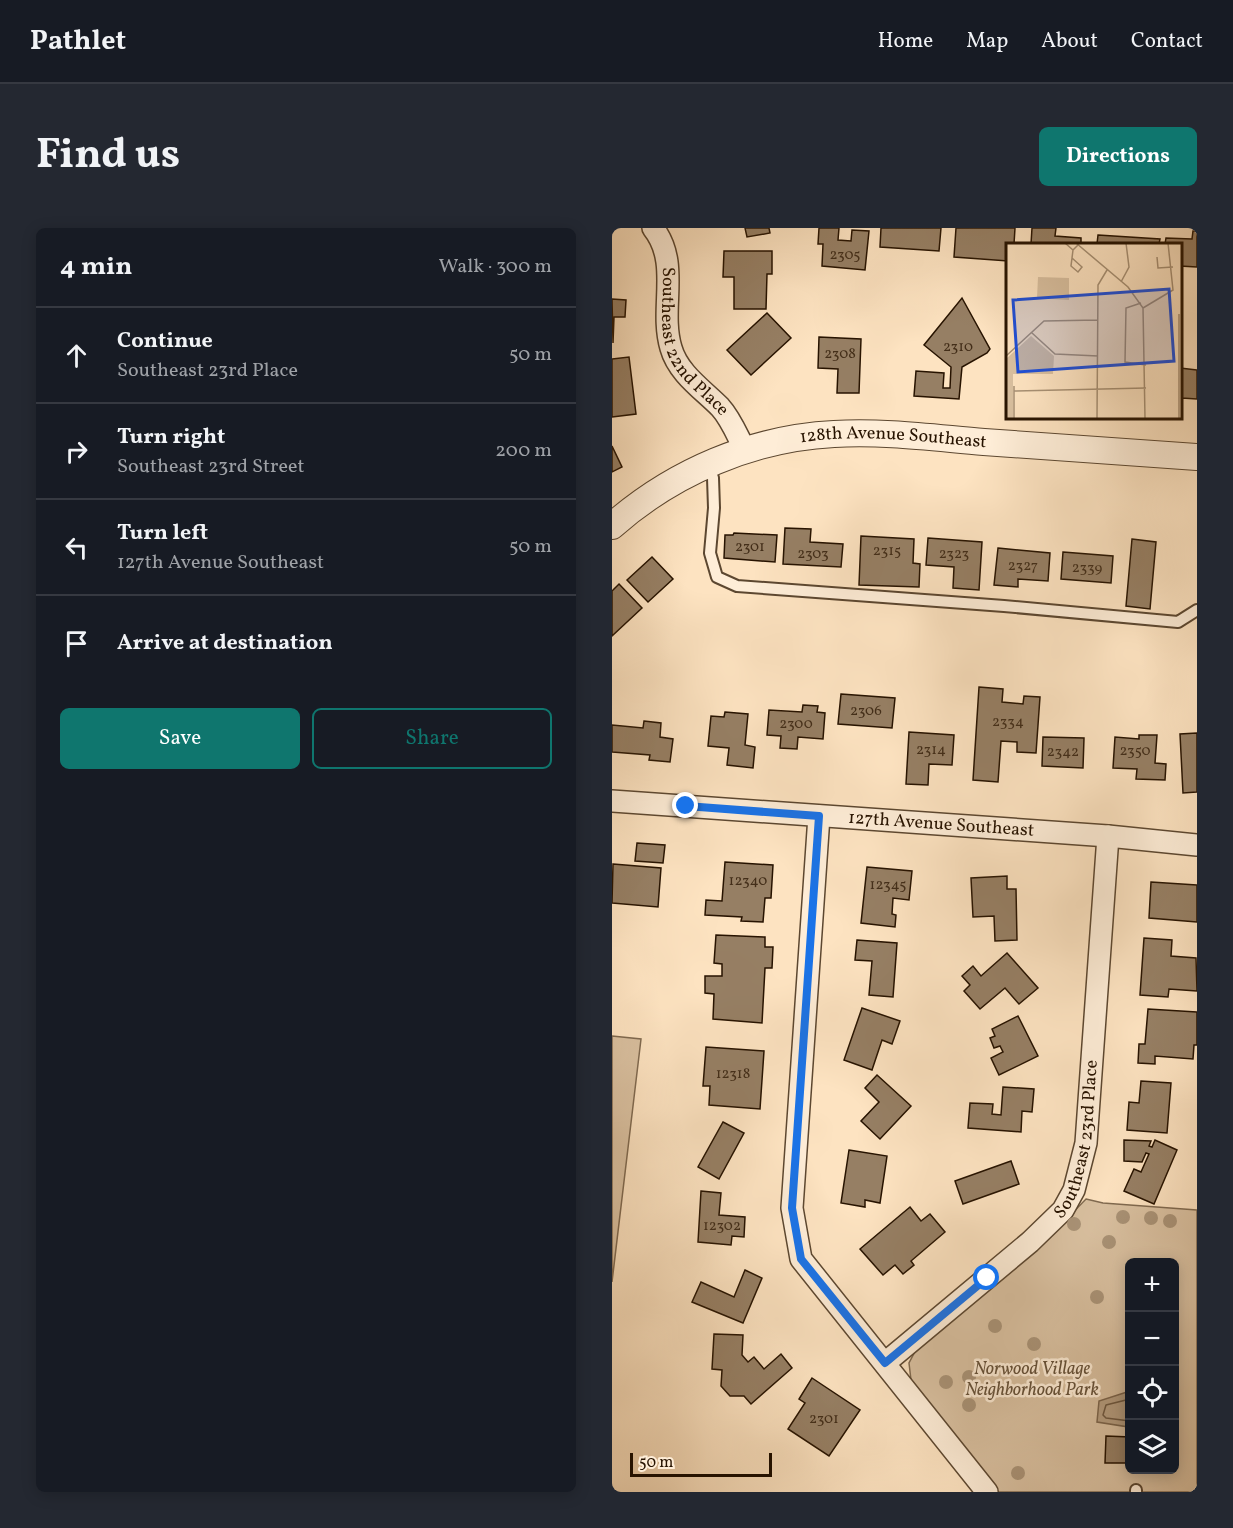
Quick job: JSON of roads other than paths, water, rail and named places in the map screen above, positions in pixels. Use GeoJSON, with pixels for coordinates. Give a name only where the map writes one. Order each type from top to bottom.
{"type":"FeatureCollection","features":[{"type":"Feature","properties":{"kind":"street","name":"Southeast 22nd Place"},"geometry":{"type":"LineString","coordinates":[[653,228],[664,247],[669,268],[666,310],[671,349],[697,387],[720,407],[731,421],[745,450]]}},
{"type":"Feature","properties":{"kind":"street","name":"128th Avenue Southeast"},"geometry":{"type":"LineString","coordinates":[[612,526],[632,507],[674,481],[708,464],[745,450],[793,438],[835,434],[902,436],[1197,457]]}},
{"type":"Feature","properties":{"kind":"street","name":"127th Avenue Southeast"},"geometry":{"type":"LineString","coordinates":[[612,801],[1108,836],[1197,845]]}},
{"type":"Feature","properties":{"kind":"street"},"geometry":{"type":"LineString","coordinates":[[819,816],[792,1208],[801,1259],[987,1492]]}},
{"type":"Feature","properties":{"kind":"street","name":"Southeast 23rd Place"},"geometry":{"type":"LineString","coordinates":[[885,1363],[1030,1242],[1063,1210],[1074,1190],[1086,1143],[1108,836]]}},
{"type":"Feature","properties":{"kind":"lane"},"geometry":{"type":"LineString","coordinates":[[708,464],[713,478],[714,508],[710,553],[717,577],[737,586],[1178,622],[1197,610]]}},
{"type":"Feature","properties":{"kind":"water"},"geometry":{"type":"Polygon","coordinates":[[[1125,1393],[1125,1426],[1097,1422],[1099,1401],[1125,1393]]]}},
{"type":"Feature","properties":{"kind":"park label","name":"Norwood Village Neighborhood Park"},"geometry":{"type":"Point","coordinates":[1032,1379]}}]}
